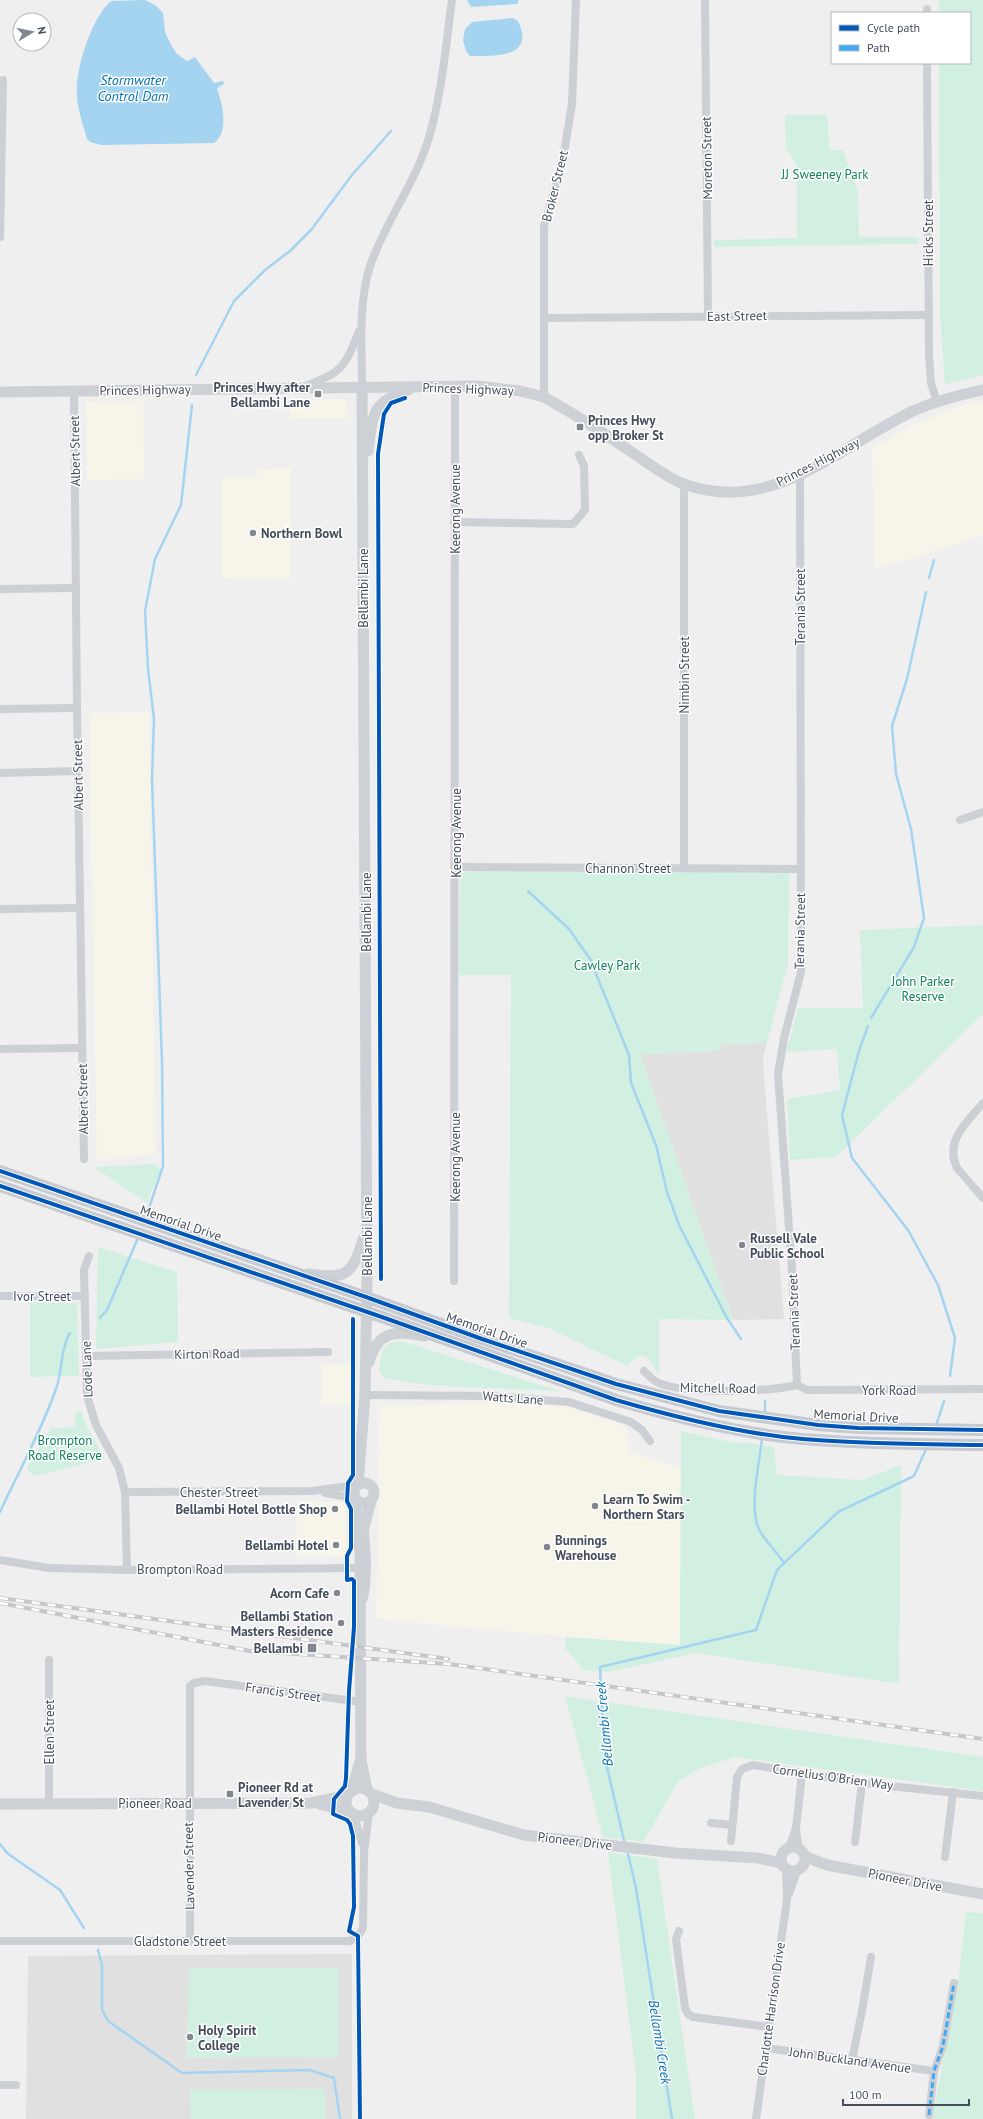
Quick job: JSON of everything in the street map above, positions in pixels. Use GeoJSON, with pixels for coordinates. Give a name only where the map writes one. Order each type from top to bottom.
{"type":"FeatureCollection","features":[{"type":"Feature","properties":{"kind":"main road","name":"Princes Highway"},"geometry":{"type":"LineString","coordinates":[[0,392],[362,386],[455,386],[505,388],[544,397],[578,416],[665,474],[684,483],[708,491],[734,494],[767,488],[800,474],[901,418],[937,402],[983,390]]}},
{"type":"Feature","properties":{"kind":"main road","name":"Bellambi Lane"},"geometry":{"type":"LineString","coordinates":[[362,386],[366,1230],[365,1395],[363,1437]]}},
{"type":"Feature","properties":{"kind":"main road"},"geometry":{"type":"LineString","coordinates":[[363,497],[371,432],[376,409],[391,396],[416,386]]}},
{"type":"Feature","properties":{"kind":"main road","name":"Memorial Drive"},"geometry":{"type":"LineString","coordinates":[[0,1171],[366,1297],[482,1339],[616,1384],[719,1411],[784,1422],[858,1428],[983,1430]]}},
{"type":"Feature","properties":{"kind":"main road","name":"Memorial Drive"},"geometry":{"type":"LineString","coordinates":[[0,1186],[616,1400],[692,1421],[750,1432],[843,1442],[983,1446]]}},
{"type":"Feature","properties":{"kind":"main road"},"geometry":{"type":"LineString","coordinates":[[294,1272],[324,1276],[340,1275],[348,1271],[355,1263],[366,1230]]}},
{"type":"Feature","properties":{"kind":"main road"},"geometry":{"type":"LineString","coordinates":[[365,1376],[374,1348],[378,1342],[390,1334],[411,1334],[446,1340]]}},
{"type":"Feature","properties":{"kind":"main road"},"geometry":{"type":"LineString","coordinates":[[352,1813],[347,1802],[360,1760],[361,1702],[360,1553],[356,1499],[354,1493],[358,1485],[363,1437]]}},
{"type":"Feature","properties":{"kind":"main road"},"geometry":{"type":"LineString","coordinates":[[360,1553],[364,1525],[374,1493],[366,1465],[363,1437]]}},
{"type":"Feature","properties":{"kind":"main road"},"geometry":{"type":"LineString","coordinates":[[358,1485],[367,1483],[372,1486]]}},
{"type":"Feature","properties":{"kind":"main road"},"geometry":{"type":"LineString","coordinates":[[356,1499],[365,1503],[371,1501]]}},
{"type":"Feature","properties":{"kind":"main road"},"geometry":{"type":"LineString","coordinates":[[360,1760],[369,1792],[374,1803],[370,1811]]}},
{"type":"Feature","properties":{"kind":"main road","name":"Pioneer Road"},"geometry":{"type":"LineString","coordinates":[[311,1803],[350,1793],[359,1788],[369,1792]]}},
{"type":"Feature","properties":{"kind":"main road","name":"Pioneer Drive"},"geometry":{"type":"LineString","coordinates":[[369,1792],[397,1803],[429,1806],[524,1835],[655,1851],[793,1860],[983,1894]]}},
{"type":"Feature","properties":{"kind":"main road","name":"Pioneer Road"},"geometry":{"type":"LineString","coordinates":[[0,1804],[311,1803],[361,1815],[370,1811]]}},
{"type":"Feature","properties":{"kind":"main road","name":"Pioneer Drive"},"geometry":{"type":"LineString","coordinates":[[370,1811],[397,1803]]}},
{"type":"Feature","properties":{"kind":"street"},"geometry":{"type":"LineString","coordinates":[[362,386],[361,326],[365,286],[375,253],[420,164],[430,134],[442,76],[452,0]]}},
{"type":"Feature","properties":{"kind":"street","name":"Broker Street"},"geometry":{"type":"LineString","coordinates":[[544,397],[544,226],[562,159],[572,104],[576,0]]}},
{"type":"Feature","properties":{"kind":"street","name":"Moreton Street"},"geometry":{"type":"LineString","coordinates":[[705,0],[708,316]]}},
{"type":"Feature","properties":{"kind":"street","name":"Hicks Street"},"geometry":{"type":"LineString","coordinates":[[927,64],[928,315],[931,383],[937,402]]}},
{"type":"Feature","properties":{"kind":"street"},"geometry":{"type":"LineString","coordinates":[[0,237],[3,80]]}},
{"type":"Feature","properties":{"kind":"street","name":"East Street"},"geometry":{"type":"LineString","coordinates":[[545,318],[928,315]]}},
{"type":"Feature","properties":{"kind":"street"},"geometry":{"type":"LineString","coordinates":[[302,387],[326,378],[342,367],[348,359],[361,326]]}},
{"type":"Feature","properties":{"kind":"street","name":"Keerong Avenue"},"geometry":{"type":"LineString","coordinates":[[454,1281],[456,867],[454,522],[455,386]]}},
{"type":"Feature","properties":{"kind":"street","name":"Albert Street"},"geometry":{"type":"LineString","coordinates":[[74,391],[76,489],[75,588],[84,1159]]}},
{"type":"Feature","properties":{"kind":"street"},"geometry":{"type":"LineString","coordinates":[[454,522],[573,524],[585,510],[584,466],[579,455]]}},
{"type":"Feature","properties":{"kind":"street","name":"Terania Street"},"geometry":{"type":"LineString","coordinates":[[797,1385],[792,1270],[778,1074],[784,1038],[801,972],[800,474]]}},
{"type":"Feature","properties":{"kind":"street","name":"Nimbin Street"},"geometry":{"type":"LineString","coordinates":[[684,483],[684,868]]}},
{"type":"Feature","properties":{"kind":"street"},"geometry":{"type":"LineString","coordinates":[[0,589],[75,588]]}},
{"type":"Feature","properties":{"kind":"street"},"geometry":{"type":"LineString","coordinates":[[0,709],[77,708]]}},
{"type":"Feature","properties":{"kind":"street"},"geometry":{"type":"LineString","coordinates":[[0,773],[78,771]]}},
{"type":"Feature","properties":{"kind":"street"},"geometry":{"type":"LineString","coordinates":[[960,820],[983,812]]}},
{"type":"Feature","properties":{"kind":"street","name":"Channon Street"},"geometry":{"type":"LineString","coordinates":[[456,867],[801,869]]}},
{"type":"Feature","properties":{"kind":"street"},"geometry":{"type":"LineString","coordinates":[[0,909],[80,908]]}},
{"type":"Feature","properties":{"kind":"street"},"geometry":{"type":"LineString","coordinates":[[0,1049],[82,1048]]}},
{"type":"Feature","properties":{"kind":"street"},"geometry":{"type":"LineString","coordinates":[[983,1103],[955,1136],[953,1144],[954,1162],[957,1168],[983,1198]]}},
{"type":"Feature","properties":{"kind":"street","name":"Lode Lane"},"geometry":{"type":"LineString","coordinates":[[89,1256],[84,1270],[87,1396],[90,1412],[119,1468],[125,1492],[127,1570]]}},
{"type":"Feature","properties":{"kind":"street","name":"Ivor Street"},"geometry":{"type":"LineString","coordinates":[[0,1296],[85,1296]]}},
{"type":"Feature","properties":{"kind":"street","name":"Kirton Road"},"geometry":{"type":"LineString","coordinates":[[86,1356],[328,1352]]}},
{"type":"Feature","properties":{"kind":"street","name":"Mitchell Road"},"geometry":{"type":"LineString","coordinates":[[644,1371],[653,1380],[661,1384],[681,1389],[725,1390],[782,1388],[797,1385]]}},
{"type":"Feature","properties":{"kind":"street","name":"York Road"},"geometry":{"type":"LineString","coordinates":[[797,1385],[807,1390],[983,1389]]}},
{"type":"Feature","properties":{"kind":"street","name":"Watts Lane"},"geometry":{"type":"LineString","coordinates":[[365,1395],[492,1396],[569,1402],[631,1422],[642,1430],[650,1441]]}},
{"type":"Feature","properties":{"kind":"street"},"geometry":{"type":"LineString","coordinates":[[312,1491],[358,1485]]}},
{"type":"Feature","properties":{"kind":"street"},"geometry":{"type":"LineString","coordinates":[[312,1491],[356,1499]]}},
{"type":"Feature","properties":{"kind":"street","name":"Chester Street"},"geometry":{"type":"LineString","coordinates":[[125,1492],[312,1491]]}},
{"type":"Feature","properties":{"kind":"street"},"geometry":{"type":"LineString","coordinates":[[360,1616],[366,1585],[366,1544],[364,1525]]}},
{"type":"Feature","properties":{"kind":"street","name":"Brompton Road"},"geometry":{"type":"LineString","coordinates":[[0,1560],[49,1568],[127,1570],[360,1568]]}},
{"type":"Feature","properties":{"kind":"street","name":"Ellen Street"},"geometry":{"type":"LineString","coordinates":[[49,1660],[49,1804]]}},
{"type":"Feature","properties":{"kind":"street","name":"Francis Street"},"geometry":{"type":"LineString","coordinates":[[204,1681],[361,1702]]}},
{"type":"Feature","properties":{"kind":"street","name":"Lavender Street"},"geometry":{"type":"LineString","coordinates":[[190,1942],[188,1692],[190,1686],[194,1682],[204,1681]]}},
{"type":"Feature","properties":{"kind":"street","name":"Cornelius O'Brien Way"},"geometry":{"type":"LineString","coordinates":[[730,1841],[737,1777],[742,1769],[753,1765],[862,1783],[983,1796]]}},
{"type":"Feature","properties":{"kind":"street","name":"Charlotte Harrison Drive"},"geometry":{"type":"LineString","coordinates":[[756,2119],[793,1860],[802,1774]]}},
{"type":"Feature","properties":{"kind":"street"},"geometry":{"type":"LineString","coordinates":[[855,1842],[862,1783]]}},
{"type":"Feature","properties":{"kind":"street"},"geometry":{"type":"LineString","coordinates":[[945,1857],[953,1792]]}},
{"type":"Feature","properties":{"kind":"street"},"geometry":{"type":"LineString","coordinates":[[364,1852],[370,1811]]}},
{"type":"Feature","properties":{"kind":"street"},"geometry":{"type":"LineString","coordinates":[[352,1813],[364,1852]]}},
{"type":"Feature","properties":{"kind":"street"},"geometry":{"type":"LineString","coordinates":[[711,1823],[732,1825]]}},
{"type":"Feature","properties":{"kind":"street","name":"Gladstone Street"},"geometry":{"type":"LineString","coordinates":[[0,1941],[190,1942],[350,1940],[358,1936],[363,1928],[365,1914],[364,1852]]}},
{"type":"Feature","properties":{"kind":"street"},"geometry":{"type":"LineString","coordinates":[[679,1931],[676,1939],[685,2008],[688,2014],[693,2017],[769,2027]]}},
{"type":"Feature","properties":{"kind":"street"},"geometry":{"type":"LineString","coordinates":[[852,2060],[871,1957]]}},
{"type":"Feature","properties":{"kind":"street"},"geometry":{"type":"LineString","coordinates":[[929,2115],[934,2071],[943,2046],[954,1983]]}},
{"type":"Feature","properties":{"kind":"street","name":"John Buckland Avenue"},"geometry":{"type":"LineString","coordinates":[[766,2048],[934,2071]]}},
{"type":"Feature","properties":{"kind":"street"},"geometry":{"type":"LineString","coordinates":[[0,2085],[16,2085]]}},
{"type":"Feature","properties":{"kind":"shaded area"},"geometry":{"type":"Polygon","coordinates":[[[344,399],[347,403],[348,418],[290,418],[290,400],[344,399]]]}},
{"type":"Feature","properties":{"kind":"shaded area"},"geometry":{"type":"Polygon","coordinates":[[[143,401],[144,479],[87,480],[86,402],[143,401]]]}},
{"type":"Feature","properties":{"kind":"shaded area"},"geometry":{"type":"Polygon","coordinates":[[[983,401],[983,536],[875,569],[872,448],[915,424],[968,403],[983,401]]]}},
{"type":"Feature","properties":{"kind":"shaded area"},"geometry":{"type":"Polygon","coordinates":[[[291,468],[290,579],[222,578],[222,479],[257,477],[257,469],[291,468]]]}},
{"type":"Feature","properties":{"kind":"shaded area"},"geometry":{"type":"Polygon","coordinates":[[[149,712],[156,1154],[97,1160],[89,713],[149,712]]]}},
{"type":"Feature","properties":{"kind":"shaded area","name":"Russell Vale Public School"},"geometry":{"type":"Polygon","coordinates":[[[767,1043],[763,1059],[764,1078],[784,1319],[733,1320],[640,1054],[720,1051],[721,1044],[767,1043]]]}},
{"type":"Feature","properties":{"kind":"shaded area"},"geometry":{"type":"Polygon","coordinates":[[[321,1364],[350,1364],[350,1405],[321,1405],[321,1364]]]}},
{"type":"Feature","properties":{"kind":"shaded area"},"geometry":{"type":"Polygon","coordinates":[[[492,1402],[564,1406],[626,1426],[630,1452],[681,1468],[680,1645],[566,1637],[376,1619],[380,1406],[492,1402]]]}},
{"type":"Feature","properties":{"kind":"shaded area"},"geometry":{"type":"Polygon","coordinates":[[[297,1501],[346,1502],[346,1556],[296,1557],[297,1501]]]}},
{"type":"Feature","properties":{"kind":"shaded area","name":"Holy Spirit College"},"geometry":{"type":"Polygon","coordinates":[[[352,1954],[352,2119],[26,2119],[28,1956],[352,1954]]]}},
{"type":"Feature","properties":{"kind":"green space"},"geometry":{"type":"Polygon","coordinates":[[[939,0],[983,0],[983,375],[945,384],[940,316],[939,64],[971,64],[971,12],[939,12],[939,0]]]}},
{"type":"Feature","properties":{"kind":"green space","name":"JJ Sweeney Park"},"geometry":{"type":"Polygon","coordinates":[[[785,115],[827,115],[830,150],[843,150],[858,192],[859,237],[919,237],[918,244],[714,247],[714,240],[797,238],[797,166],[786,148],[785,115]]]}},
{"type":"Feature","properties":{"kind":"green space","name":"Cawley Park"},"geometry":{"type":"Polygon","coordinates":[[[772,870],[789,873],[788,963],[767,1043],[721,1044],[721,1051],[640,1054],[733,1320],[659,1319],[659,1375],[652,1362],[646,1357],[638,1356],[627,1366],[551,1329],[509,1318],[511,975],[459,975],[460,874],[470,871],[772,870]]]}},
{"type":"Feature","properties":{"kind":"green space","name":"John Parker Reserve"},"geometry":{"type":"Polygon","coordinates":[[[983,925],[983,1014],[836,1157],[790,1160],[787,1099],[840,1090],[837,1049],[786,1052],[798,1008],[863,1008],[860,930],[983,925]]]}},
{"type":"Feature","properties":{"kind":"green space"},"geometry":{"type":"Polygon","coordinates":[[[154,1164],[161,1169],[147,1203],[94,1167],[154,1164]]]}},
{"type":"Feature","properties":{"kind":"green space"},"geometry":{"type":"Polygon","coordinates":[[[98,1247],[177,1272],[178,1342],[96,1349],[98,1247]]]}},
{"type":"Feature","properties":{"kind":"green space"},"geometry":{"type":"Polygon","coordinates":[[[30,1302],[77,1303],[79,1376],[30,1377],[30,1302]]]}},
{"type":"Feature","properties":{"kind":"green space"},"geometry":{"type":"Polygon","coordinates":[[[401,1341],[563,1392],[450,1387],[384,1378],[379,1369],[382,1350],[389,1343],[401,1341]]]}},
{"type":"Feature","properties":{"kind":"green space","name":"Brompton Road Reserve"},"geometry":{"type":"Polygon","coordinates":[[[81,1411],[87,1427],[105,1459],[36,1476],[30,1473],[27,1468],[51,1428],[75,1427],[75,1412],[81,1411]]]}},
{"type":"Feature","properties":{"kind":"green space"},"geometry":{"type":"Polygon","coordinates":[[[681,1431],[735,1443],[749,1443],[774,1447],[777,1475],[863,1480],[901,1465],[899,1684],[696,1653],[610,1672],[584,1670],[565,1648],[566,1637],[680,1645],[681,1431]]]}},
{"type":"Feature","properties":{"kind":"green space"},"geometry":{"type":"Polygon","coordinates":[[[565,1696],[983,1757],[983,1791],[735,1757],[700,1768],[679,1781],[643,1842],[603,1837],[565,1696]]]}},
{"type":"Feature","properties":{"kind":"green space"},"geometry":{"type":"Polygon","coordinates":[[[608,1852],[657,1859],[695,2119],[636,2119],[636,2074],[608,1852]]]}},
{"type":"Feature","properties":{"kind":"green space"},"geometry":{"type":"Polygon","coordinates":[[[966,1912],[983,1913],[983,2119],[932,2119],[958,1983],[966,1912]]]}},
{"type":"Feature","properties":{"kind":"green space"},"geometry":{"type":"Polygon","coordinates":[[[189,1968],[339,1968],[339,2057],[187,2058],[189,1968]]]}},
{"type":"Feature","properties":{"kind":"green space"},"geometry":{"type":"Polygon","coordinates":[[[324,2089],[325,2119],[191,2119],[190,2090],[324,2089]]]}},
{"type":"Feature","properties":{"kind":"water","name":"Stormwater Control Dam"},"geometry":{"type":"Polygon","coordinates":[[[145,0],[155,5],[163,13],[165,32],[177,54],[187,61],[195,57],[214,83],[223,81],[224,84],[217,88],[221,101],[223,117],[222,132],[214,143],[101,145],[90,142],[87,139],[78,105],[77,83],[82,58],[91,31],[97,19],[111,1],[145,0]]]}},
{"type":"Feature","properties":{"kind":"water"},"geometry":{"type":"Polygon","coordinates":[[[467,0],[519,0],[517,4],[471,7],[467,0]]]}},
{"type":"Feature","properties":{"kind":"water"},"geometry":{"type":"Polygon","coordinates":[[[513,18],[518,21],[522,33],[522,42],[517,48],[501,55],[491,56],[470,56],[466,51],[463,40],[465,29],[472,22],[513,18]]]}},
{"type":"Feature","properties":{"kind":"waterway"},"geometry":{"type":"LineString","coordinates":[[196,375],[234,301],[265,270],[290,251],[311,230],[352,175],[391,131]]}},
{"type":"Feature","properties":{"kind":"waterway"},"geometry":{"type":"LineString","coordinates":[[149,1208],[163,1166],[162,1061],[152,779],[154,719],[148,669],[145,611],[155,559],[181,505],[192,405]]}},
{"type":"Feature","properties":{"kind":"waterway"},"geometry":{"type":"LineString","coordinates":[[929,578],[934,560]]}},
{"type":"Feature","properties":{"kind":"waterway"},"geometry":{"type":"LineString","coordinates":[[871,1018],[914,947],[924,918],[911,829],[896,774],[892,726],[907,679],[926,592]]}},
{"type":"Feature","properties":{"kind":"waterway"},"geometry":{"type":"LineString","coordinates":[[528,891],[569,929],[590,959],[629,1055],[631,1083],[656,1145],[667,1192],[679,1225],[727,1318],[741,1339]]}},
{"type":"Feature","properties":{"kind":"waterway"},"geometry":{"type":"LineString","coordinates":[[868,1026],[859,1051],[842,1115],[852,1158],[908,1230],[938,1285],[955,1338],[950,1376]]}},
{"type":"Feature","properties":{"kind":"waterway"},"geometry":{"type":"LineString","coordinates":[[100,1318],[107,1310],[138,1238]]}},
{"type":"Feature","properties":{"kind":"waterway"},"geometry":{"type":"LineString","coordinates":[[0,1512],[51,1402],[59,1379],[63,1352],[70,1333]]}},
{"type":"Feature","properties":{"kind":"waterway"},"geometry":{"type":"LineString","coordinates":[[765,1401],[765,1415]]}},
{"type":"Feature","properties":{"kind":"waterway"},"geometry":{"type":"LineString","coordinates":[[936,1426],[944,1401]]}},
{"type":"Feature","properties":{"kind":"waterway"},"geometry":{"type":"LineString","coordinates":[[762,1438],[756,1487],[755,1513],[757,1524],[761,1533],[784,1563]]}},
{"type":"Feature","properties":{"kind":"waterway","name":"Bellambi Creek"},"geometry":{"type":"LineString","coordinates":[[625,1845],[604,1754],[600,1667],[756,1630],[777,1570],[838,1512],[914,1476],[926,1449]]}},
{"type":"Feature","properties":{"kind":"waterway"},"geometry":{"type":"LineString","coordinates":[[0,1844],[7,1853],[60,1890],[84,1928]]}},
{"type":"Feature","properties":{"kind":"waterway","name":"Bellambi Creek"},"geometry":{"type":"LineString","coordinates":[[627,1849],[636,1888],[672,2119]]}},
{"type":"Feature","properties":{"kind":"waterway"},"geometry":{"type":"LineString","coordinates":[[98,1950],[102,1965],[102,2010],[108,2021],[182,2073],[309,2070],[334,2078],[340,2119]]}},
{"type":"Feature","properties":{"kind":"railway"},"geometry":{"type":"LineString","coordinates":[[0,1598],[448,1659]]}},
{"type":"Feature","properties":{"kind":"railway"},"geometry":{"type":"LineString","coordinates":[[0,1603],[250,1651],[449,1664],[983,1739]]}},
{"type":"Feature","properties":{"kind":"marked path"},"geometry":{"type":"LineString","coordinates":[[929,2115],[934,2071],[943,2046],[954,1983]]}},
{"type":"Feature","properties":{"kind":"cycle path"},"geometry":{"type":"LineString","coordinates":[[381,1279],[378,454],[384,414],[391,403],[405,398]]}},
{"type":"Feature","properties":{"kind":"cycle path"},"geometry":{"type":"LineString","coordinates":[[0,1171],[366,1297],[482,1339],[616,1384],[719,1411],[818,1425],[858,1428],[983,1430]]}},
{"type":"Feature","properties":{"kind":"cycle path"},"geometry":{"type":"LineString","coordinates":[[0,1186],[379,1316],[616,1400],[657,1412],[699,1422],[783,1437],[858,1442],[983,1445]]}},
{"type":"Feature","properties":{"kind":"cycle path"},"geometry":{"type":"LineString","coordinates":[[353,1319],[353,1475],[348,1483],[347,1501],[351,1509],[351,1548],[347,1556],[347,1580],[352,1579],[354,1581],[354,1627],[349,1691],[346,1778],[345,1786],[334,1799],[333,1814],[347,1820],[350,1824],[353,1836],[354,1907],[349,1931],[358,1936],[360,2119]]}},
{"type":"Feature","properties":{"kind":"place","name":"Princes Hwy after Bellambi Lane"},"geometry":{"type":"Point","coordinates":[318,394]}},
{"type":"Feature","properties":{"kind":"place","name":"Princes Hwy opp Broker St"},"geometry":{"type":"Point","coordinates":[580,427]}},
{"type":"Feature","properties":{"kind":"place","name":"Northern Bowl"},"geometry":{"type":"Point","coordinates":[253,533]}},
{"type":"Feature","properties":{"kind":"place","name":"Russell Vale Public School"},"geometry":{"type":"Point","coordinates":[742,1245]}},
{"type":"Feature","properties":{"kind":"place","name":"Learn To Swim - Northern Stars"},"geometry":{"type":"Point","coordinates":[595,1506]}},
{"type":"Feature","properties":{"kind":"place","name":"Bellambi Hotel Bottle Shop"},"geometry":{"type":"Point","coordinates":[335,1509]}},
{"type":"Feature","properties":{"kind":"place","name":"Bellambi Hotel"},"geometry":{"type":"Point","coordinates":[336,1545]}},
{"type":"Feature","properties":{"kind":"place","name":"Bunnings Warehouse"},"geometry":{"type":"Point","coordinates":[547,1547]}},
{"type":"Feature","properties":{"kind":"place","name":"Acorn Cafe"},"geometry":{"type":"Point","coordinates":[337,1593]}},
{"type":"Feature","properties":{"kind":"place","name":"Bellambi Station Masters Residence"},"geometry":{"type":"Point","coordinates":[341,1623]}},
{"type":"Feature","properties":{"kind":"place","name":"Bellambi"},"geometry":{"type":"Point","coordinates":[312,1648]}},
{"type":"Feature","properties":{"kind":"place","name":"Pioneer Rd at Lavender St"},"geometry":{"type":"Point","coordinates":[230,1794]}},
{"type":"Feature","properties":{"kind":"place","name":"Holy Spirit College"},"geometry":{"type":"Point","coordinates":[190,2037]}}]}
